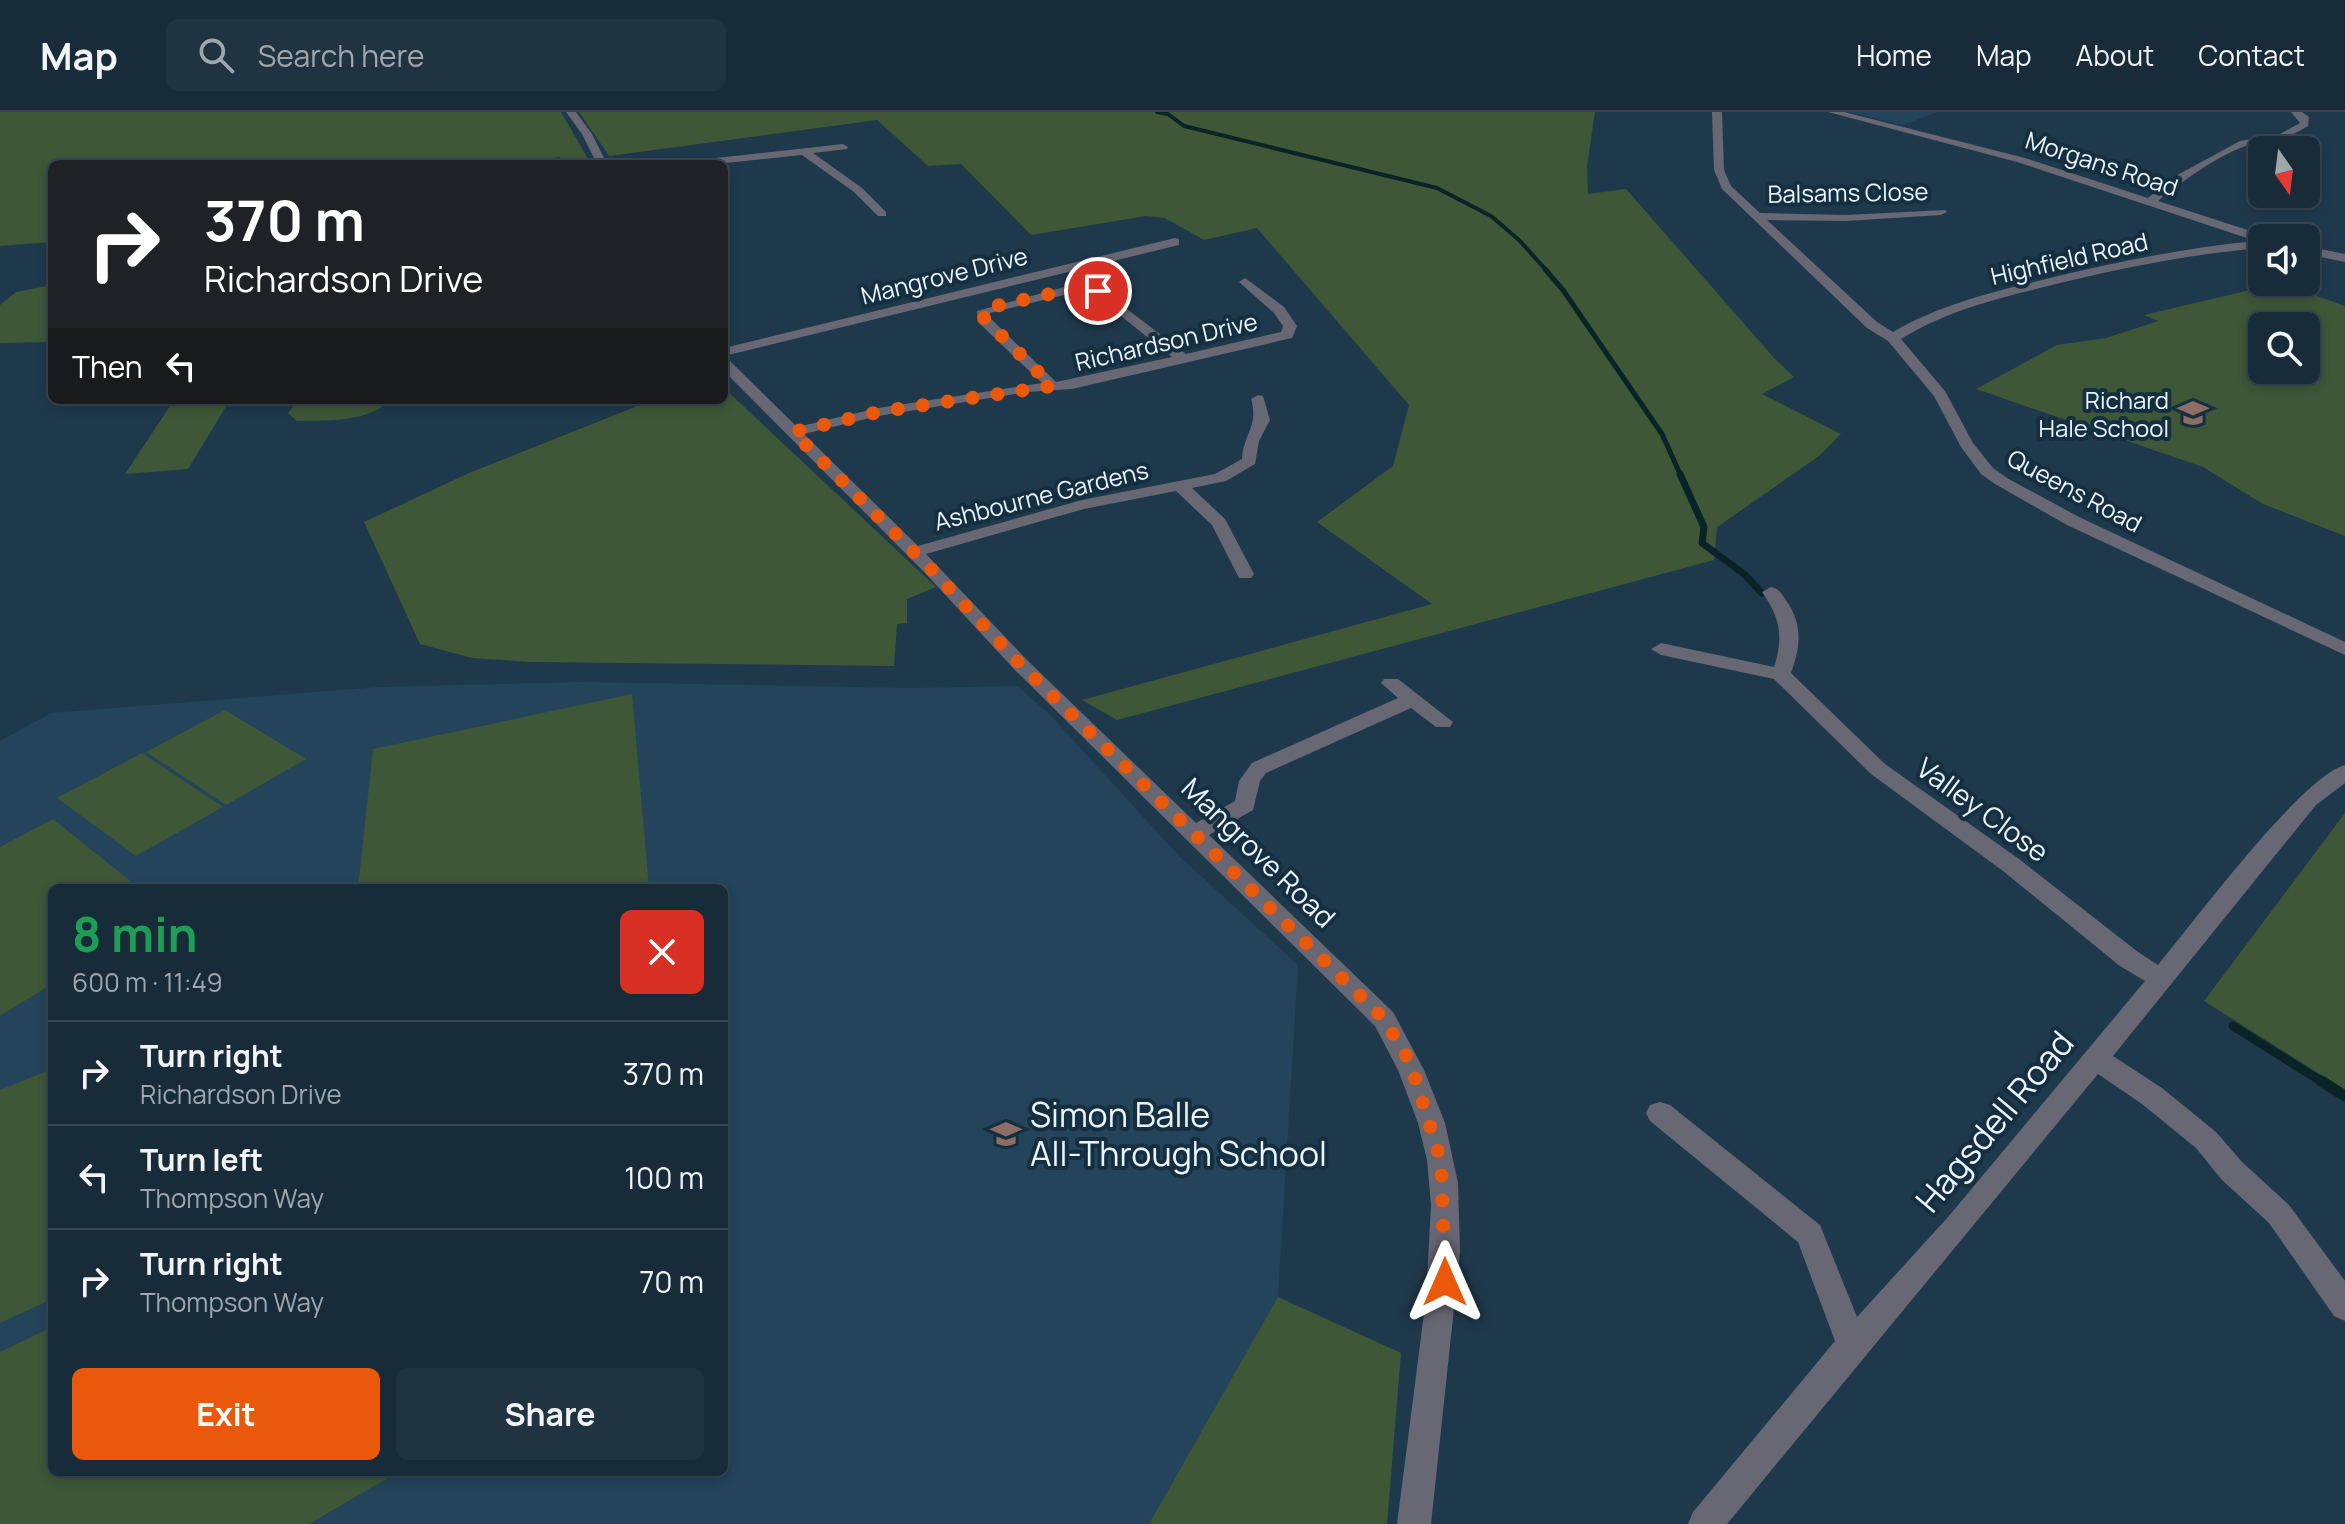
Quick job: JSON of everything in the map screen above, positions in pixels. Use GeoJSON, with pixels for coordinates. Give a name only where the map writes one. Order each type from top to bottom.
{"type":"FeatureCollection","features":[{"type":"Feature","properties":{"kind":"street"},"geometry":{"type":"LineString","coordinates":[[571,112],[600,160]]}},
{"type":"Feature","properties":{"kind":"street","name":"Queens Road"},"geometry":{"type":"LineString","coordinates":[[1717,112],[1715,129],[1721,178],[1755,216],[1872,325],[1893,338],[1940,394],[1966,444],[1978,460],[2001,481],[2073,521],[2345,649]]}},
{"type":"Feature","properties":{"kind":"street","name":"Morgans Road"},"geometry":{"type":"LineString","coordinates":[[1833,112],[1990,151],[2248,236]]}},
{"type":"Feature","properties":{"kind":"street"},"geometry":{"type":"LineString","coordinates":[[2150,202],[2176,180],[2244,143],[2279,139],[2305,124],[2306,119],[2296,112]]}},
{"type":"Feature","properties":{"kind":"street"},"geometry":{"type":"LineString","coordinates":[[728,160],[843,147]]}},
{"type":"Feature","properties":{"kind":"street"},"geometry":{"type":"LineString","coordinates":[[806,153],[858,190],[882,214]]}},
{"type":"Feature","properties":{"kind":"street","name":"Balsams Close"},"geometry":{"type":"LineString","coordinates":[[1755,216],[1846,218],[1941,212]]}},
{"type":"Feature","properties":{"kind":"street","name":"Mangrove Drive"},"geometry":{"type":"LineString","coordinates":[[728,351],[1175,242]]}},
{"type":"Feature","properties":{"kind":"street","name":"Highfield Road"},"geometry":{"type":"LineString","coordinates":[[1893,338],[1910,326],[1996,296],[2155,260],[2248,243]]}},
{"type":"Feature","properties":{"kind":"street"},"geometry":{"type":"LineString","coordinates":[[2320,253],[2345,258]]}},
{"type":"Feature","properties":{"kind":"street","name":"Richardson Drive"},"geometry":{"type":"LineString","coordinates":[[793,432],[878,412],[1072,385],[1280,338],[1291,331],[1279,310],[1245,282]]}},
{"type":"Feature","properties":{"kind":"street"},"geometry":{"type":"LineString","coordinates":[[1052,386],[1039,370],[983,319],[984,311],[1068,290],[1098,291],[1183,359]]}},
{"type":"Feature","properties":{"kind":"street","name":"Mangrove Road"},"geometry":{"type":"LineString","coordinates":[[728,367],[915,552],[1020,664],[1384,1019],[1410,1062],[1441,1161],[1445,1282],[1414,1524]]}},
{"type":"Feature","properties":{"kind":"street","name":"Ashbourne Gardens"},"geometry":{"type":"LineString","coordinates":[[915,552],[1135,492],[1181,487],[1220,478],[1249,461],[1252,438],[1262,427],[1263,415],[1258,399]]}},
{"type":"Feature","properties":{"kind":"street","name":"Ashbourne Gardens"},"geometry":{"type":"LineString","coordinates":[[1181,487],[1219,523],[1245,574]]}},
{"type":"Feature","properties":{"kind":"street"},"geometry":{"type":"LineString","coordinates":[[1661,649],[1781,674],[1791,625],[1784,607],[1771,592]]}},
{"type":"Feature","properties":{"kind":"street","name":"Valley Close"},"geometry":{"type":"LineString","coordinates":[[1781,674],[1878,769],[2011,865],[2129,959],[2160,978]]}},
{"type":"Feature","properties":{"kind":"street"},"geometry":{"type":"LineString","coordinates":[[1391,683],[1443,722]]}},
{"type":"Feature","properties":{"kind":"street"},"geometry":{"type":"LineString","coordinates":[[1195,833],[1245,805],[1246,784],[1250,775],[1259,768],[1413,699]]}},
{"type":"Feature","properties":{"kind":"street","name":"Hagsdell Road"},"geometry":{"type":"LineString","coordinates":[[1705,1524],[1852,1345],[1958,1226],[2308,800],[2345,772]]}},
{"type":"Feature","properties":{"kind":"street"},"geometry":{"type":"LineString","coordinates":[[2095,1058],[2152,1096],[2206,1140],[2232,1171],[2279,1214],[2345,1306]]}},
{"type":"Feature","properties":{"kind":"street"},"geometry":{"type":"LineString","coordinates":[[1660,1113],[1810,1234],[1852,1345]]}},
{"type":"Feature","properties":{"kind":"shaded area"},"geometry":{"type":"Polygon","coordinates":[[[1849,112],[1938,112],[1902,125],[1849,112]]]}},
{"type":"Feature","properties":{"kind":"shaded area","name":"Simon Balle All-Through School"},"geometry":{"type":"Polygon","coordinates":[[[582,682],[909,688],[1018,686],[1051,716],[1179,856],[1298,965],[1278,1297],[1183,1524],[0,1524],[0,741],[51,713],[379,687],[582,682]]]}},
{"type":"Feature","properties":{"kind":"green space"},"geometry":{"type":"Polygon","coordinates":[[[0,112],[561,112],[589,160],[563,160],[560,157],[540,160],[48,160],[48,242],[0,246],[0,112]]]}},
{"type":"Feature","properties":{"kind":"green space"},"geometry":{"type":"Polygon","coordinates":[[[579,112],[1595,112],[1587,166],[1588,194],[1626,189],[1794,377],[1762,394],[1841,434],[1819,456],[1717,527],[1714,560],[1117,720],[1082,700],[1432,604],[1317,522],[1393,466],[1409,405],[1257,228],[1204,240],[1165,218],[1146,216],[1031,235],[961,164],[928,166],[877,120],[609,156],[579,112]]]}},
{"type":"Feature","properties":{"kind":"green space"},"geometry":{"type":"Polygon","coordinates":[[[48,286],[48,342],[0,343],[0,305],[16,292],[48,286]]]}},
{"type":"Feature","properties":{"kind":"green space","name":"Richard Hale School"},"geometry":{"type":"Polygon","coordinates":[[[2248,291],[2248,296],[2317,296],[2345,306],[2345,536],[2263,504],[2203,467],[1976,389],[2057,345],[2106,338],[2158,321],[2144,315],[2248,291]]]}},
{"type":"Feature","properties":{"kind":"green space"},"geometry":{"type":"Polygon","coordinates":[[[728,392],[936,587],[907,599],[907,623],[897,624],[894,666],[531,662],[472,658],[420,644],[364,522],[469,473],[640,405],[728,404],[728,392]]]}},
{"type":"Feature","properties":{"kind":"green space"},"geometry":{"type":"Polygon","coordinates":[[[171,404],[228,404],[188,469],[125,474],[171,404]]]}},
{"type":"Feature","properties":{"kind":"green space"},"geometry":{"type":"Polygon","coordinates":[[[295,404],[384,404],[370,413],[334,420],[297,421],[288,413],[295,404]]]}},
{"type":"Feature","properties":{"kind":"green space"},"geometry":{"type":"Polygon","coordinates":[[[632,694],[649,884],[358,884],[373,749],[632,694]]]}},
{"type":"Feature","properties":{"kind":"green space"},"geometry":{"type":"Polygon","coordinates":[[[225,710],[306,759],[226,805],[146,752],[225,710]]]}},
{"type":"Feature","properties":{"kind":"green space"},"geometry":{"type":"Polygon","coordinates":[[[142,753],[223,807],[136,856],[57,798],[142,753]]]}},
{"type":"Feature","properties":{"kind":"green space"},"geometry":{"type":"Polygon","coordinates":[[[2345,813],[2345,1090],[2204,1001],[2345,813]]]}},
{"type":"Feature","properties":{"kind":"green space"},"geometry":{"type":"Polygon","coordinates":[[[53,819],[134,884],[48,884],[48,986],[0,1016],[0,847],[53,819]]]}},
{"type":"Feature","properties":{"kind":"green space"},"geometry":{"type":"Polygon","coordinates":[[[48,1071],[48,1301],[0,1323],[0,1090],[48,1071]]]}},
{"type":"Feature","properties":{"kind":"green space"},"geometry":{"type":"Polygon","coordinates":[[[1278,1297],[1401,1353],[1387,1524],[1149,1524],[1278,1297]]]}},
{"type":"Feature","properties":{"kind":"green space"},"geometry":{"type":"Polygon","coordinates":[[[48,1329],[48,1476],[391,1476],[309,1524],[0,1524],[0,1352],[48,1329]]]}},
{"type":"Feature","properties":{"kind":"waterway"},"geometry":{"type":"LineString","coordinates":[[1157,112],[1168,114],[1184,126],[1437,188],[1491,216],[1519,240],[1547,271]]}},
{"type":"Feature","properties":{"kind":"waterway"},"geometry":{"type":"LineString","coordinates":[[1545,269],[1563,290],[1662,434],[1681,476]]}},
{"type":"Feature","properties":{"kind":"waterway"},"geometry":{"type":"LineString","coordinates":[[1680,474],[1704,527],[1702,543],[1744,574],[1762,593]]}},
{"type":"Feature","properties":{"kind":"waterway"},"geometry":{"type":"LineString","coordinates":[[2233,1026],[2324,1083]]}},
{"type":"Feature","properties":{"kind":"waterway"},"geometry":{"type":"LineString","coordinates":[[2321,1081],[2345,1096]]}},
{"type":"Feature","properties":{"kind":"place","name":"Richard Hale School"},"geometry":{"type":"Point","coordinates":[2193,413]}},
{"type":"Feature","properties":{"kind":"place","name":"Simon Balle All-Through School"},"geometry":{"type":"Point","coordinates":[1006,1134]}},
{"type":"Feature","properties":{"kind":"route"},"geometry":{"type":"LineString","coordinates":[[1098,291],[1068,290],[991,307],[981,315],[1052,386],[878,412],[793,432],[873,509],[1020,664],[1384,1019],[1410,1062],[1441,1161],[1445,1282]]}}]}
